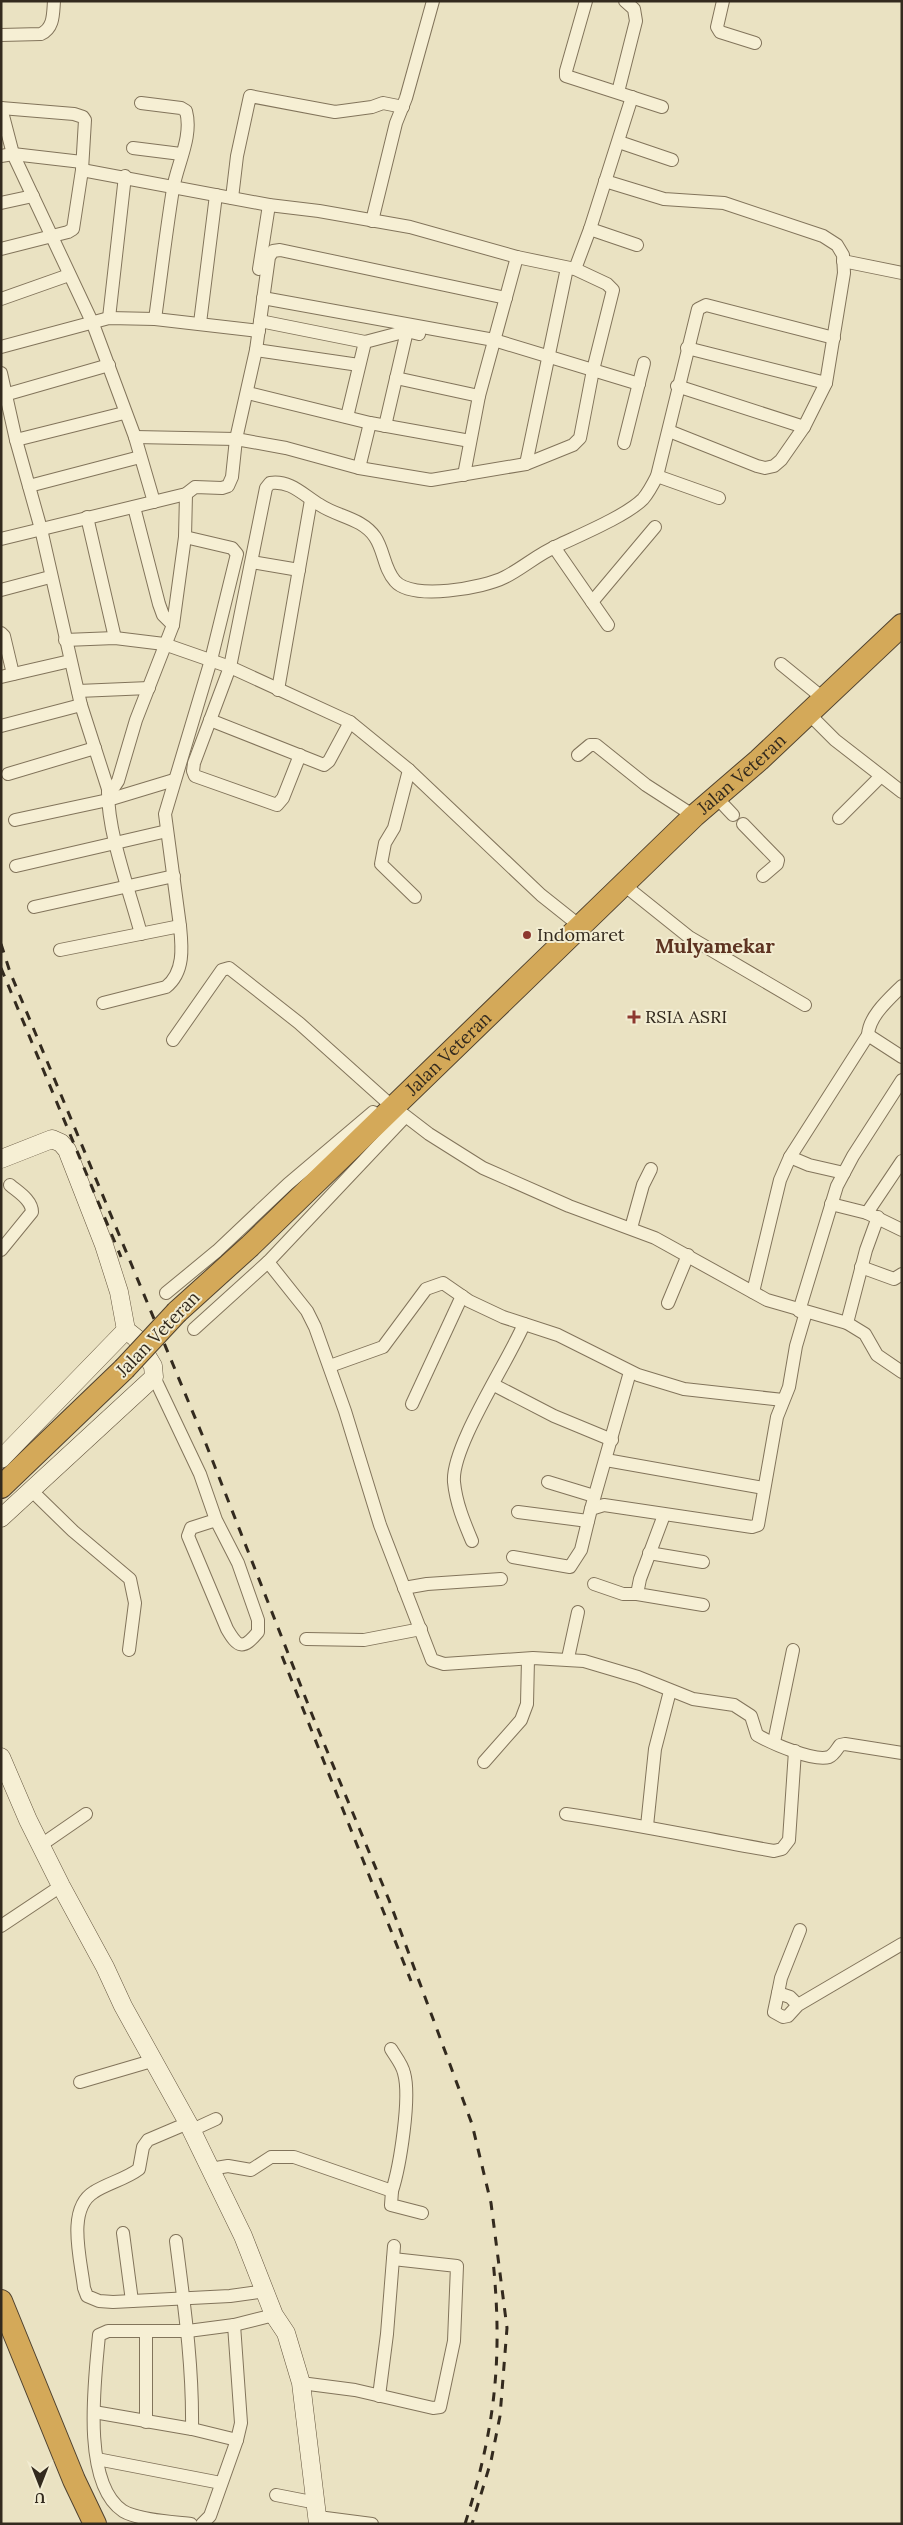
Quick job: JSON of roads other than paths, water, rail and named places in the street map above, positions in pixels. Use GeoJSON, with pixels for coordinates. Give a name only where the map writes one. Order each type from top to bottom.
{"type":"FeatureCollection","features":[{"type":"Feature","properties":{"kind":"highway","name":"Jalan Veteran"},"geometry":{"type":"LineString","coordinates":[[1,1487],[124,1369],[177,1312],[250,1246],[395,1108],[694,816],[717,798],[902,625]]}},
{"type":"Feature","properties":{"kind":"highway"},"geometry":{"type":"LineString","coordinates":[[1,2301],[74,2480],[95,2524]]}},
{"type":"Feature","properties":{"kind":"highway"},"geometry":{"type":"LineString","coordinates":[[1,2328],[41,2432],[83,2524]]}},
{"type":"Feature","properties":{"kind":"street"},"geometry":{"type":"LineString","coordinates":[[1,35],[41,34],[47,32],[51,26],[54,1]]}},
{"type":"Feature","properties":{"kind":"street"},"geometry":{"type":"LineString","coordinates":[[372,221],[396,123],[403,107],[433,1]]}},
{"type":"Feature","properties":{"kind":"street"},"geometry":{"type":"LineString","coordinates":[[586,1],[566,74],[662,107]]}},
{"type":"Feature","properties":{"kind":"street"},"geometry":{"type":"LineString","coordinates":[[618,92],[636,22],[634,10],[625,1]]}},
{"type":"Feature","properties":{"kind":"street"},"geometry":{"type":"LineString","coordinates":[[723,1],[717,27],[720,32],[755,43]]}},
{"type":"Feature","properties":{"kind":"street"},"geometry":{"type":"LineString","coordinates":[[232,198],[237,156],[250,96],[335,112],[372,108],[383,103],[403,107]]}},
{"type":"Feature","properties":{"kind":"street"},"geometry":{"type":"LineString","coordinates":[[526,464],[548,355],[571,268],[590,229],[632,97]]}},
{"type":"Feature","properties":{"kind":"street"},"geometry":{"type":"LineString","coordinates":[[141,103],[181,108],[186,111],[187,137],[173,188],[155,319]]}},
{"type":"Feature","properties":{"kind":"street"},"geometry":{"type":"LineString","coordinates":[[1,250],[53,235],[68,232],[73,229],[82,166],[85,120],[83,117],[1,108],[7,155],[33,196],[53,235],[69,275],[93,324],[109,365],[124,413],[135,437],[154,502]]}},
{"type":"Feature","properties":{"kind":"street"},"geometry":{"type":"LineString","coordinates":[[619,142],[672,160]]}},
{"type":"Feature","properties":{"kind":"street"},"geometry":{"type":"LineString","coordinates":[[133,148],[181,154]]}},
{"type":"Feature","properties":{"kind":"street"},"geometry":{"type":"LineString","coordinates":[[7,155],[82,166],[173,188],[410,227],[517,257],[571,268],[607,284],[613,290],[593,370],[581,435],[577,442],[526,464],[431,480],[359,468],[286,448],[236,439],[135,437]]}},
{"type":"Feature","properties":{"kind":"street"},"geometry":{"type":"LineString","coordinates":[[109,318],[125,176]]}},
{"type":"Feature","properties":{"kind":"street"},"geometry":{"type":"LineString","coordinates":[[605,181],[664,200],[707,200],[741,207],[823,236],[837,244],[843,261],[844,273],[826,383],[804,426],[774,466],[765,468],[669,431]]}},
{"type":"Feature","properties":{"kind":"street"},"geometry":{"type":"LineString","coordinates":[[200,323],[216,195]]}},
{"type":"Feature","properties":{"kind":"street"},"geometry":{"type":"LineString","coordinates":[[1,203],[33,196]]}},
{"type":"Feature","properties":{"kind":"street"},"geometry":{"type":"LineString","coordinates":[[1,539],[186,494],[196,487],[222,488],[228,486],[232,477],[236,439],[248,393],[256,350],[256,327],[269,205]]}},
{"type":"Feature","properties":{"kind":"street"},"geometry":{"type":"LineString","coordinates":[[590,229],[637,245]]}},
{"type":"Feature","properties":{"kind":"street"},"geometry":{"type":"LineString","coordinates":[[256,327],[263,298],[269,257],[273,251],[280,250],[506,298]]}},
{"type":"Feature","properties":{"kind":"street"},"geometry":{"type":"LineString","coordinates":[[464,475],[479,396],[517,257]]}},
{"type":"Feature","properties":{"kind":"street"},"geometry":{"type":"LineString","coordinates":[[843,261],[902,273]]}},
{"type":"Feature","properties":{"kind":"street"},"geometry":{"type":"LineString","coordinates":[[1,299],[69,275]]}},
{"type":"Feature","properties":{"kind":"street"},"geometry":{"type":"LineString","coordinates":[[263,298],[548,355],[640,384]]}},
{"type":"Feature","properties":{"kind":"street"},"geometry":{"type":"LineString","coordinates":[[300,755],[283,798],[277,805],[196,776],[193,771],[194,763],[230,667],[267,485],[275,483],[290,485],[330,512],[365,526],[376,538],[385,566],[394,581],[403,587],[444,592],[487,584],[506,577],[554,547],[633,507],[649,492],[657,476],[669,431],[677,386],[698,309],[706,305],[834,338]]}},
{"type":"Feature","properties":{"kind":"street"},"geometry":{"type":"LineString","coordinates":[[1,348],[109,318],[155,319],[256,327],[366,342],[407,331],[493,344]]}},
{"type":"Feature","properties":{"kind":"street"},"geometry":{"type":"LineString","coordinates":[[385,426],[407,331]]}},
{"type":"Feature","properties":{"kind":"street"},"geometry":{"type":"LineString","coordinates":[[347,417],[366,342]]}},
{"type":"Feature","properties":{"kind":"street"},"geometry":{"type":"LineString","coordinates":[[687,348],[826,383]]}},
{"type":"Feature","properties":{"kind":"street"},"geometry":{"type":"LineString","coordinates":[[256,350],[359,365]]}},
{"type":"Feature","properties":{"kind":"street"},"geometry":{"type":"LineString","coordinates":[[624,443],[644,363]]}},
{"type":"Feature","properties":{"kind":"street"},"geometry":{"type":"LineString","coordinates":[[3,396],[109,365]]}},
{"type":"Feature","properties":{"kind":"street"},"geometry":{"type":"LineString","coordinates":[[1,373],[3,396],[41,529],[50,577],[70,661],[81,705],[108,794],[116,842],[142,934]]}},
{"type":"Feature","properties":{"kind":"street"},"geometry":{"type":"LineString","coordinates":[[396,378],[479,396]]}},
{"type":"Feature","properties":{"kind":"street"},"geometry":{"type":"LineString","coordinates":[[677,386],[804,426]]}},
{"type":"Feature","properties":{"kind":"street"},"geometry":{"type":"LineString","coordinates":[[248,393],[370,423],[470,442]]}},
{"type":"Feature","properties":{"kind":"street"},"geometry":{"type":"LineString","coordinates":[[16,440],[124,413]]}},
{"type":"Feature","properties":{"kind":"street"},"geometry":{"type":"LineString","coordinates":[[359,468],[370,423]]}},
{"type":"Feature","properties":{"kind":"street"},"geometry":{"type":"LineString","coordinates":[[28,486],[140,456]]}},
{"type":"Feature","properties":{"kind":"street"},"geometry":{"type":"LineString","coordinates":[[657,476],[720,498]]}},
{"type":"Feature","properties":{"kind":"street"},"geometry":{"type":"LineString","coordinates":[[108,794],[118,781],[136,720],[173,625],[184,537],[186,494]]}},
{"type":"Feature","properties":{"kind":"street"},"geometry":{"type":"LineString","coordinates":[[278,690],[311,500]]}},
{"type":"Feature","properties":{"kind":"street"},"geometry":{"type":"LineString","coordinates":[[134,507],[159,604],[163,616],[173,625]]}},
{"type":"Feature","properties":{"kind":"street"},"geometry":{"type":"LineString","coordinates":[[87,517],[115,638]]}},
{"type":"Feature","properties":{"kind":"street"},"geometry":{"type":"LineString","coordinates":[[592,602],[655,527]]}},
{"type":"Feature","properties":{"kind":"street"},"geometry":{"type":"LineString","coordinates":[[103,1002],[166,986],[170,983],[180,961],[180,926],[165,814],[211,660],[236,554],[235,550],[227,547],[184,537]]}},
{"type":"Feature","properties":{"kind":"street"},"geometry":{"type":"LineString","coordinates":[[554,547],[608,625]]}},
{"type":"Feature","properties":{"kind":"street"},"geometry":{"type":"LineString","coordinates":[[252,562],[299,570]]}},
{"type":"Feature","properties":{"kind":"street"},"geometry":{"type":"LineString","coordinates":[[1,590],[50,577]]}},
{"type":"Feature","properties":{"kind":"street"},"geometry":{"type":"LineString","coordinates":[[1,633],[4,636],[7,676],[70,661]]}},
{"type":"Feature","properties":{"kind":"street"},"geometry":{"type":"LineString","coordinates":[[65,640],[115,638],[164,644],[230,667],[350,722],[409,770],[541,896],[580,926]]}},
{"type":"Feature","properties":{"kind":"street"},"geometry":{"type":"LineString","coordinates":[[781,664],[816,706],[835,740],[902,792]]}},
{"type":"Feature","properties":{"kind":"street"},"geometry":{"type":"LineString","coordinates":[[78,691],[150,688]]}},
{"type":"Feature","properties":{"kind":"street"},"geometry":{"type":"LineString","coordinates":[[1,726],[81,705]]}},
{"type":"Feature","properties":{"kind":"street"},"geometry":{"type":"LineString","coordinates":[[210,720],[300,755],[318,764],[326,764],[350,722]]}},
{"type":"Feature","properties":{"kind":"street"},"geometry":{"type":"LineString","coordinates":[[578,755],[590,745],[596,745],[646,785],[694,816]]}},
{"type":"Feature","properties":{"kind":"street"},"geometry":{"type":"LineString","coordinates":[[8,774],[95,748]]}},
{"type":"Feature","properties":{"kind":"street"},"geometry":{"type":"LineString","coordinates":[[409,770],[394,828],[385,843],[381,864],[415,897]]}},
{"type":"Feature","properties":{"kind":"street"},"geometry":{"type":"LineString","coordinates":[[839,818],[881,776]]}},
{"type":"Feature","properties":{"kind":"street"},"geometry":{"type":"LineString","coordinates":[[15,820],[108,794],[174,780]]}},
{"type":"Feature","properties":{"kind":"street"},"geometry":{"type":"LineString","coordinates":[[717,798],[778,860],[777,864],[763,876]]}},
{"type":"Feature","properties":{"kind":"street"},"geometry":{"type":"LineString","coordinates":[[16,866],[167,831]]}},
{"type":"Feature","properties":{"kind":"street"},"geometry":{"type":"LineString","coordinates":[[34,907],[174,876]]}},
{"type":"Feature","properties":{"kind":"street"},"geometry":{"type":"LineString","coordinates":[[624,885],[689,937],[805,1005]]}},
{"type":"Feature","properties":{"kind":"street"},"geometry":{"type":"LineString","coordinates":[[60,950],[180,926]]}},
{"type":"Feature","properties":{"kind":"street"},"geometry":{"type":"LineString","coordinates":[[173,1040],[222,970],[229,968],[299,1023],[395,1108],[495,1174],[569,1206],[632,1228],[688,1255],[774,1302],[847,1323],[865,1334],[877,1355],[902,1372]]}},
{"type":"Feature","properties":{"kind":"street"},"geometry":{"type":"LineString","coordinates":[[753,1292],[780,1180],[790,1157],[868,1035],[868,1027],[902,986]]}},
{"type":"Feature","properties":{"kind":"street"},"geometry":{"type":"LineString","coordinates":[[868,1035],[902,1057]]}},
{"type":"Feature","properties":{"kind":"street"},"geometry":{"type":"LineString","coordinates":[[518,1512],[590,1515],[604,1505],[621,1506],[664,1515],[755,1526],[759,1522],[777,1417],[789,1388],[802,1311],[831,1204],[852,1156],[902,1080]]}},
{"type":"Feature","properties":{"kind":"street"},"geometry":{"type":"LineString","coordinates":[[194,1329],[268,1262],[395,1108]]}},
{"type":"Feature","properties":{"kind":"street"},"geometry":{"type":"LineString","coordinates":[[166,1293],[217,1251],[288,1184],[395,1108]]}},
{"type":"Feature","properties":{"kind":"street"},"geometry":{"type":"LineString","coordinates":[[1,1159],[52,1139],[61,1143],[66,1150],[104,1245],[119,1292],[126,1330],[136,1338],[153,1366],[154,1376],[200,1474],[216,1520],[238,1562],[258,1620],[258,1632],[247,1644],[235,1643],[227,1629],[188,1536],[192,1528],[216,1520]]}},
{"type":"Feature","properties":{"kind":"street"},"geometry":{"type":"LineString","coordinates":[[790,1157],[844,1173]]}},
{"type":"Feature","properties":{"kind":"street"},"geometry":{"type":"LineString","coordinates":[[632,1228],[643,1185],[651,1168]]}},
{"type":"Feature","properties":{"kind":"street"},"geometry":{"type":"LineString","coordinates":[[847,1323],[872,1215],[900,1168]]}},
{"type":"Feature","properties":{"kind":"street"},"geometry":{"type":"LineString","coordinates":[[1,1250],[32,1212],[32,1206],[26,1198],[10,1185]]}},
{"type":"Feature","properties":{"kind":"street"},"geometry":{"type":"LineString","coordinates":[[831,1204],[872,1215],[902,1230]]}},
{"type":"Feature","properties":{"kind":"street"},"geometry":{"type":"LineString","coordinates":[[668,1303],[688,1255]]}},
{"type":"Feature","properties":{"kind":"street"},"geometry":{"type":"LineString","coordinates":[[268,1262],[307,1311],[330,1366],[371,1490],[380,1525],[404,1588],[417,1630],[432,1660],[438,1664],[528,1659],[568,1658],[584,1660],[638,1677],[670,1691],[704,1701],[734,1705],[751,1716],[757,1736],[795,1751],[828,1757],[840,1745],[845,1744],[902,1753]]}},
{"type":"Feature","properties":{"kind":"street"},"geometry":{"type":"LineString","coordinates":[[861,1267],[894,1279],[902,1274]]}},
{"type":"Feature","properties":{"kind":"street"},"geometry":{"type":"LineString","coordinates":[[330,1366],[383,1347],[426,1289],[443,1283],[462,1296],[503,1317],[566,1338],[630,1372],[684,1389],[783,1400]]}},
{"type":"Feature","properties":{"kind":"street"},"geometry":{"type":"LineString","coordinates":[[412,1404],[462,1296]]}},
{"type":"Feature","properties":{"kind":"street"},"geometry":{"type":"LineString","coordinates":[[472,1541],[460,1511],[454,1480],[462,1445],[524,1324]]}},
{"type":"Feature","properties":{"kind":"street"},"geometry":{"type":"LineString","coordinates":[[1,1459],[126,1330]]}},
{"type":"Feature","properties":{"kind":"street"},"geometry":{"type":"LineString","coordinates":[[513,1557],[570,1567],[581,1550],[594,1496],[612,1440],[616,1418],[630,1372]]}},
{"type":"Feature","properties":{"kind":"street"},"geometry":{"type":"LineString","coordinates":[[1,1518],[154,1376]]}},
{"type":"Feature","properties":{"kind":"street"},"geometry":{"type":"LineString","coordinates":[[494,1385],[554,1416],[612,1440]]}},
{"type":"Feature","properties":{"kind":"street"},"geometry":{"type":"LineString","coordinates":[[606,1460],[764,1488]]}},
{"type":"Feature","properties":{"kind":"street"},"geometry":{"type":"LineString","coordinates":[[548,1482],[594,1496]]}},
{"type":"Feature","properties":{"kind":"street"},"geometry":{"type":"LineString","coordinates":[[32,1491],[74,1531],[130,1579],[135,1603],[129,1650]]}},
{"type":"Feature","properties":{"kind":"street"},"geometry":{"type":"LineString","coordinates":[[637,1594],[649,1553],[664,1515]]}},
{"type":"Feature","properties":{"kind":"street"},"geometry":{"type":"LineString","coordinates":[[649,1553],[703,1562]]}},
{"type":"Feature","properties":{"kind":"street"},"geometry":{"type":"LineString","coordinates":[[404,1588],[427,1584],[501,1579]]}},
{"type":"Feature","properties":{"kind":"street"},"geometry":{"type":"LineString","coordinates":[[594,1584],[623,1594],[637,1594],[703,1605]]}},
{"type":"Feature","properties":{"kind":"street"},"geometry":{"type":"LineString","coordinates":[[568,1658],[578,1612]]}},
{"type":"Feature","properties":{"kind":"street"},"geometry":{"type":"LineString","coordinates":[[306,1639],[375,1639],[417,1630]]}},
{"type":"Feature","properties":{"kind":"street"},"geometry":{"type":"LineString","coordinates":[[774,1742],[793,1650]]}},
{"type":"Feature","properties":{"kind":"street"},"geometry":{"type":"LineString","coordinates":[[484,1762],[521,1720],[527,1704],[528,1659]]}},
{"type":"Feature","properties":{"kind":"street"},"geometry":{"type":"LineString","coordinates":[[648,1826],[655,1749],[670,1691]]}},
{"type":"Feature","properties":{"kind":"street"},"geometry":{"type":"LineString","coordinates":[[566,1814],[648,1826],[719,1842],[774,1850],[782,1849],[788,1840],[795,1751]]}},
{"type":"Feature","properties":{"kind":"street"},"geometry":{"type":"LineString","coordinates":[[1,1757],[61,1886],[105,1967],[123,2006],[155,2060],[190,2126],[266,2291],[274,2315],[286,2333],[301,2383],[317,2515]]}},
{"type":"Feature","properties":{"kind":"street"},"geometry":{"type":"LineString","coordinates":[[41,1845],[86,1814]]}},
{"type":"Feature","properties":{"kind":"street"},"geometry":{"type":"LineString","coordinates":[[1,1926],[61,1886]]}},
{"type":"Feature","properties":{"kind":"street"},"geometry":{"type":"LineString","coordinates":[[800,1930],[781,1978],[774,2008],[777,2015],[783,2017],[788,2016],[798,2006],[902,1944]]}},
{"type":"Feature","properties":{"kind":"street"},"geometry":{"type":"LineString","coordinates":[[778,1993],[790,1997],[798,2006]]}},
{"type":"Feature","properties":{"kind":"street"},"geometry":{"type":"LineString","coordinates":[[391,2049],[404,2073],[405,2086],[404,2126],[391,2205],[422,2213]]}},
{"type":"Feature","properties":{"kind":"street"},"geometry":{"type":"LineString","coordinates":[[80,2082],[155,2060]]}},
{"type":"Feature","properties":{"kind":"street"},"geometry":{"type":"LineString","coordinates":[[216,2119],[148,2140],[142,2147],[139,2169],[94,2191],[82,2201],[78,2210],[78,2232],[84,2288],[87,2296],[99,2301],[184,2299],[266,2291]]}},
{"type":"Feature","properties":{"kind":"street"},"geometry":{"type":"LineString","coordinates":[[210,2168],[228,2166],[251,2170],[271,2157],[294,2157],[392,2191]]}},
{"type":"Feature","properties":{"kind":"street"},"geometry":{"type":"LineString","coordinates":[[123,2233],[132,2300]]}},
{"type":"Feature","properties":{"kind":"street"},"geometry":{"type":"LineString","coordinates":[[176,2241],[188,2331],[192,2380],[192,2429]]}},
{"type":"Feature","properties":{"kind":"street"},"geometry":{"type":"LineString","coordinates":[[379,2396],[394,2246]]}},
{"type":"Feature","properties":{"kind":"street"},"geometry":{"type":"LineString","coordinates":[[301,2383],[379,2396],[439,2409],[454,2341],[457,2266],[393,2259]]}},
{"type":"Feature","properties":{"kind":"street"},"geometry":{"type":"LineString","coordinates":[[191,2524],[162,2520],[122,2510],[110,2494],[96,2459],[94,2412],[100,2335],[108,2331],[188,2331],[234,2325],[274,2315]]}},
{"type":"Feature","properties":{"kind":"street"},"geometry":{"type":"LineString","coordinates":[[202,2524],[210,2516],[237,2440],[242,2410],[234,2325]]}},
{"type":"Feature","properties":{"kind":"street"},"geometry":{"type":"LineString","coordinates":[[146,2331],[146,2422]]}},
{"type":"Feature","properties":{"kind":"street"},"geometry":{"type":"LineString","coordinates":[[94,2412],[192,2429],[237,2440]]}},
{"type":"Feature","properties":{"kind":"street"},"geometry":{"type":"LineString","coordinates":[[96,2459],[221,2483]]}},
{"type":"Feature","properties":{"kind":"street"},"geometry":{"type":"LineString","coordinates":[[276,2494],[317,2515],[372,2524]]}},
{"type":"Feature","properties":{"kind":"railway"},"geometry":{"type":"LineString","coordinates":[[1,944],[10,972],[206,1444],[313,1717],[389,1900],[472,2124],[491,2203],[507,2328],[500,2416],[491,2461],[472,2524]]}},
{"type":"Feature","properties":{"kind":"railway"},"geometry":{"type":"LineString","coordinates":[[1,968],[121,1257]]}},
{"type":"Feature","properties":{"kind":"railway"},"geometry":{"type":"LineString","coordinates":[[282,1656],[411,1981]]}},
{"type":"Feature","properties":{"kind":"railway"},"geometry":{"type":"LineString","coordinates":[[465,2524],[483,2457],[494,2394],[497,2330],[493,2260]]}},
{"type":"Feature","properties":{"kind":"place","name":"Indomaret"},"geometry":{"type":"Point","coordinates":[527,935]}},
{"type":"Feature","properties":{"kind":"place","name":"RSIA ASRI"},"geometry":{"type":"Point","coordinates":[634,1017]}},
{"type":"Feature","properties":{"kind":"district","name":"Mulyamekar"},"geometry":{"type":"Point","coordinates":[715,946]}}]}
